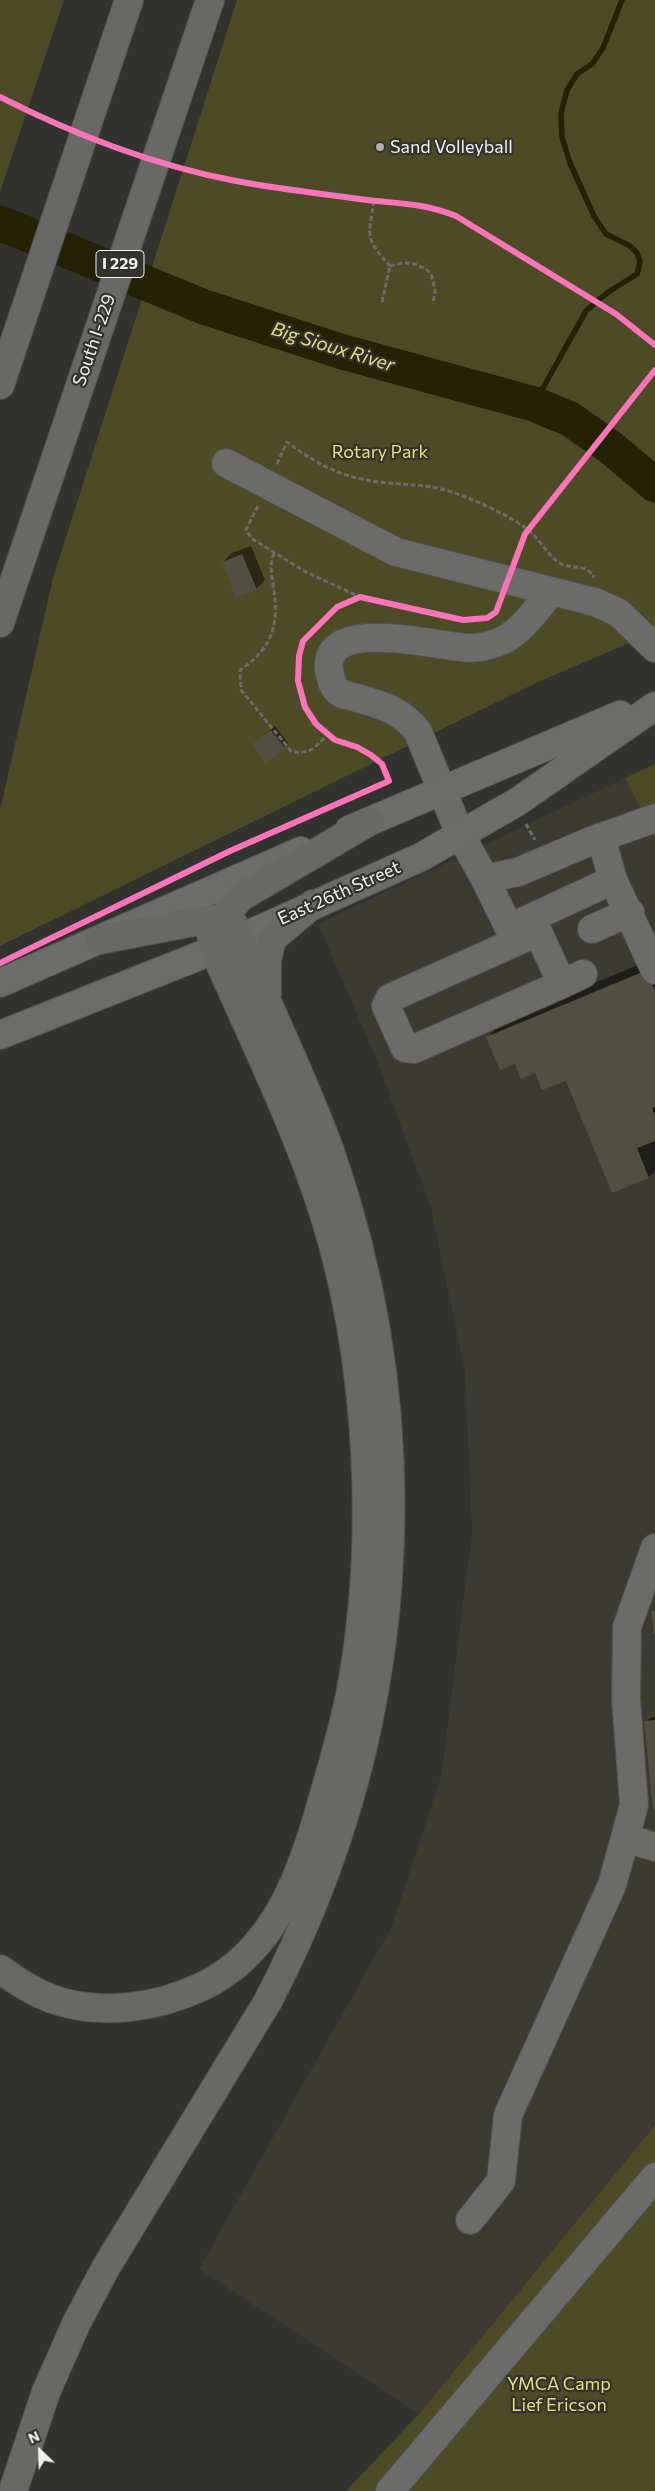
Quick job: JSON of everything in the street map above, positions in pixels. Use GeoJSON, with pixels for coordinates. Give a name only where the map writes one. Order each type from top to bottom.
{"type":"FeatureCollection","features":[{"type":"Feature","properties":{"kind":"highway"},"geometry":{"type":"LineString","coordinates":[[0,385],[129,0]]}},
{"type":"Feature","properties":{"kind":"highway","name":"South I-229"},"geometry":{"type":"LineString","coordinates":[[0,623],[69,413],[210,0]]}},
{"type":"Feature","properties":{"kind":"highway"},"geometry":{"type":"LineString","coordinates":[[0,1970],[27,1988],[52,1999],[82,2006],[111,2008],[167,2000],[217,1980],[253,1950],[288,1898],[301,1866],[336,1753],[350,1693],[365,1568],[366,1510],[359,1388],[349,1324],[325,1216],[283,1105],[214,950],[211,935],[219,919],[241,897],[370,821]]}},
{"type":"Feature","properties":{"kind":"highway"},"geometry":{"type":"LineString","coordinates":[[273,1015],[267,995],[267,960],[272,939],[313,904]]}},
{"type":"Feature","properties":{"kind":"highway"},"geometry":{"type":"LineString","coordinates":[[13,2491],[46,2392],[76,2324],[105,2269],[235,2058],[291,1957],[333,1853],[367,1733],[379,1671],[390,1548],[391,1488],[382,1365],[372,1304],[359,1249],[330,1153],[234,925],[219,919],[199,921],[99,940]]}},
{"type":"Feature","properties":{"kind":"main road"},"geometry":{"type":"LineString","coordinates":[[0,984],[370,821],[655,701]]}},
{"type":"Feature","properties":{"kind":"main road","name":"East 26th Street"},"geometry":{"type":"LineString","coordinates":[[0,1035],[214,950],[421,857],[516,802],[655,706]]}},
{"type":"Feature","properties":{"kind":"lane"},"geometry":{"type":"LineString","coordinates":[[226,463],[396,552],[595,602],[619,613],[655,648]]}},
{"type":"Feature","properties":{"kind":"lane"},"geometry":{"type":"LineString","coordinates":[[513,935],[460,834],[418,732],[409,719],[389,708],[340,693],[330,679],[328,662],[337,646],[354,638],[372,637],[471,648],[497,643],[525,624],[551,592]]}},
{"type":"Feature","properties":{"kind":"lane"},"geometry":{"type":"LineString","coordinates":[[485,879],[518,872],[602,837],[655,818]]}},
{"type":"Feature","properties":{"kind":"lane"},"geometry":{"type":"LineString","coordinates":[[602,837],[613,880],[630,912],[655,970]]}},
{"type":"Feature","properties":{"kind":"lane"},"geometry":{"type":"LineString","coordinates":[[513,935],[538,932],[573,979],[414,1049],[404,1048],[386,1006],[390,998],[513,935],[613,880]]}},
{"type":"Feature","properties":{"kind":"lane"},"geometry":{"type":"LineString","coordinates":[[592,929],[630,912]]}},
{"type":"Feature","properties":{"kind":"lane"},"geometry":{"type":"LineString","coordinates":[[470,2220],[501,2181],[508,2115],[612,1885],[625,1838],[634,1805],[626,1699],[627,1627],[655,1548]]}},
{"type":"Feature","properties":{"kind":"lane"},"geometry":{"type":"LineString","coordinates":[[625,1838],[655,1847]]}},
{"type":"Feature","properties":{"kind":"lane"},"geometry":{"type":"LineString","coordinates":[[390,2491],[655,2177]]}},
{"type":"Feature","properties":{"kind":"path"},"geometry":{"type":"LineString","coordinates":[[364,200],[382,201]]}},
{"type":"Feature","properties":{"kind":"path"},"geometry":{"type":"LineString","coordinates":[[374,201],[370,236],[372,245],[390,266]]}},
{"type":"Feature","properties":{"kind":"path"},"geometry":{"type":"LineString","coordinates":[[390,266],[402,262],[413,263],[430,273],[435,290],[433,304]]}},
{"type":"Feature","properties":{"kind":"path"},"geometry":{"type":"LineString","coordinates":[[382,302],[390,266]]}},
{"type":"Feature","properties":{"kind":"path"},"geometry":{"type":"LineString","coordinates":[[369,600],[360,598],[304,572],[251,538],[246,529],[287,442],[316,463],[335,471],[362,479],[430,486],[482,504],[528,529],[560,564],[582,567],[592,572],[597,584]]}},
{"type":"Feature","properties":{"kind":"path"},"geometry":{"type":"LineString","coordinates":[[274,553],[270,563],[277,611],[269,640],[261,654],[240,670],[241,690],[291,751],[307,752],[315,748],[328,734]]}},
{"type":"Feature","properties":{"kind":"path"},"geometry":{"type":"LineString","coordinates":[[352,600],[360,598]]}},
{"type":"Feature","properties":{"kind":"path"},"geometry":{"type":"LineString","coordinates":[[322,730],[336,740]]}},
{"type":"Feature","properties":{"kind":"shaded area"},"geometry":{"type":"Polygon","coordinates":[[[625,778],[655,837],[655,2125],[419,2414],[199,2269],[392,1926],[441,1777],[472,1533],[465,1373],[431,1208],[377,1060],[318,924],[625,778]]]}},
{"type":"Feature","properties":{"kind":"green space"},"geometry":{"type":"Polygon","coordinates":[[[0,0],[64,0],[0,192],[0,0]]]}},
{"type":"Feature","properties":{"kind":"green space","name":"Rotary Park"},"geometry":{"type":"Polygon","coordinates":[[[237,0],[655,0],[655,632],[538,682],[0,946],[0,810],[53,578],[237,0]]]}},
{"type":"Feature","properties":{"kind":"green space"},"geometry":{"type":"Polygon","coordinates":[[[655,764],[655,837],[625,778],[655,764]]]}},
{"type":"Feature","properties":{"kind":"green space","name":"YMCA Camp Lief Ericson"},"geometry":{"type":"Polygon","coordinates":[[[655,2125],[655,2491],[346,2491],[419,2414],[655,2125]]]}},
{"type":"Feature","properties":{"kind":"building"},"geometry":{"type":"Polygon","coordinates":[[[242,554],[257,590],[236,598],[222,562],[242,554]]]}},
{"type":"Feature","properties":{"kind":"building"},"geometry":{"type":"Polygon","coordinates":[[[271,730],[285,748],[266,763],[252,744],[271,730]]]}},
{"type":"Feature","properties":{"kind":"building"},"geometry":{"type":"Polygon","coordinates":[[[647,970],[655,991],[655,1107],[652,1108],[655,1116],[655,1141],[637,1148],[649,1178],[612,1193],[566,1081],[542,1090],[535,1073],[521,1079],[515,1064],[500,1070],[486,1037],[647,970]]]}},
{"type":"Feature","properties":{"kind":"building"},"geometry":{"type":"Polygon","coordinates":[[[651,1611],[655,1611],[655,1633],[654,1633],[651,1611]]]}},
{"type":"Feature","properties":{"kind":"building"},"geometry":{"type":"Polygon","coordinates":[[[655,1720],[655,1810],[653,1810],[644,1721],[655,1720]]]}},
{"type":"Feature","properties":{"kind":"waterway"},"geometry":{"type":"LineString","coordinates":[[534,404],[586,311],[607,293],[637,274],[640,262],[637,253],[630,246],[606,234],[594,216],[570,163],[562,137],[561,113],[567,90],[577,74],[592,64],[603,48],[622,0]]}},
{"type":"Feature","properties":{"kind":"waterway","name":"Big Sioux River"},"geometry":{"type":"LineString","coordinates":[[0,223],[204,307],[343,352],[534,404],[570,419],[610,447],[655,485]]}},
{"type":"Feature","properties":{"kind":"cycle path"},"geometry":{"type":"LineString","coordinates":[[0,97],[85,136],[145,158],[206,175],[268,186],[422,206],[456,216],[616,314],[655,345]]}},
{"type":"Feature","properties":{"kind":"cycle path"},"geometry":{"type":"LineString","coordinates":[[0,963],[230,851],[389,781],[382,764],[357,747],[335,740],[316,724],[305,707],[298,681],[299,656],[303,641],[337,607],[360,597],[463,620],[487,618],[496,612],[525,534],[655,370]]}},
{"type":"Feature","properties":{"kind":"place","name":"Sand Volleyball"},"geometry":{"type":"Point","coordinates":[380,147]}}]}
